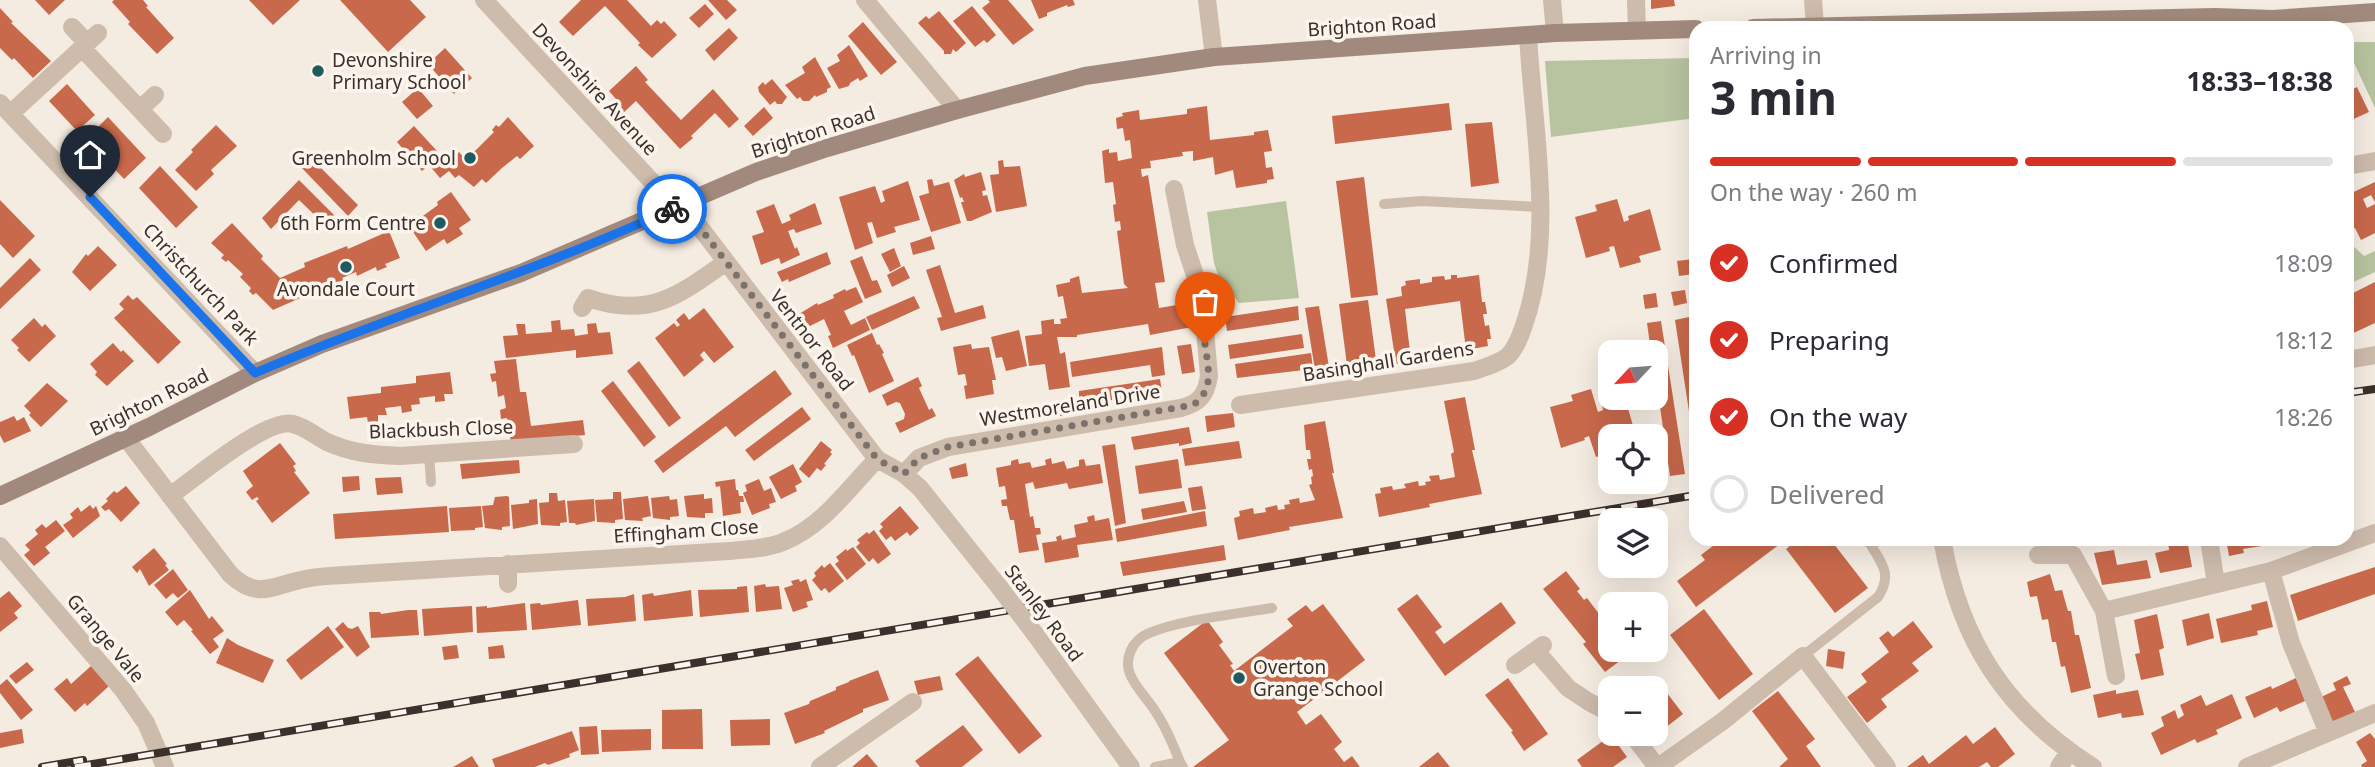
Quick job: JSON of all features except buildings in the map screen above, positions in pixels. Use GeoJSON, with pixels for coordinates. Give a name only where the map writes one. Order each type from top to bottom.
{"type":"FeatureCollection","features":[{"type":"Feature","properties":{"kind":"main road"},"geometry":{"type":"LineString","coordinates":[[2084,21],[2216,17],[2273,19],[2334,7],[2375,12]]}},
{"type":"Feature","properties":{"kind":"main road","name":"Brighton Road"},"geometry":{"type":"LineString","coordinates":[[0,496],[126,438],[255,373],[322,344],[521,273],[744,177],[797,158],[957,110],[1085,76],[1214,57],[1555,33],[1689,29]]}},
{"type":"Feature","properties":{"kind":"street","name":"Devonshire Avenue"},"geometry":{"type":"LineString","coordinates":[[484,0],[675,208]]}},
{"type":"Feature","properties":{"kind":"street"},"geometry":{"type":"LineString","coordinates":[[865,0],[957,110]]}},
{"type":"Feature","properties":{"kind":"street"},"geometry":{"type":"LineString","coordinates":[[1207,0],[1214,57]]}},
{"type":"Feature","properties":{"kind":"street"},"geometry":{"type":"LineString","coordinates":[[1552,0],[1555,33]]}},
{"type":"Feature","properties":{"kind":"street"},"geometry":{"type":"LineString","coordinates":[[1636,0],[1637,30]]}},
{"type":"Feature","properties":{"kind":"street"},"geometry":{"type":"LineString","coordinates":[[1813,0],[1815,21]]}},
{"type":"Feature","properties":{"kind":"street"},"geometry":{"type":"LineString","coordinates":[[72,27],[89,41],[140,109],[163,134]]}},
{"type":"Feature","properties":{"kind":"street","name":"Basinghall Gardens"},"geometry":{"type":"LineString","coordinates":[[1240,405],[1474,372],[1509,355],[1520,339],[1534,292],[1540,207],[1539,157],[1528,35]]}},
{"type":"Feature","properties":{"kind":"street"},"geometry":{"type":"LineString","coordinates":[[5,109],[89,41]]}},
{"type":"Feature","properties":{"kind":"street"},"geometry":{"type":"LineString","coordinates":[[140,109],[155,95]]}},
{"type":"Feature","properties":{"kind":"street","name":"Christchurch Park"},"geometry":{"type":"LineString","coordinates":[[5,109],[255,373]]}},
{"type":"Feature","properties":{"kind":"street"},"geometry":{"type":"LineString","coordinates":[[2354,165],[2375,161]]}},
{"type":"Feature","properties":{"kind":"street","name":"Westmoreland Drive"},"geometry":{"type":"LineString","coordinates":[[904,474],[919,458],[948,447],[1181,408],[1193,405],[1202,398],[1209,376],[1202,296],[1185,245],[1174,189]]}},
{"type":"Feature","properties":{"kind":"street","name":"Ventnor Road"},"geometry":{"type":"LineString","coordinates":[[675,208],[726,262],[877,459],[904,474],[920,488]]}},
{"type":"Feature","properties":{"kind":"street"},"geometry":{"type":"LineString","coordinates":[[582,308],[588,298],[618,306],[656,304],[691,287],[726,262]]}},
{"type":"Feature","properties":{"kind":"street"},"geometry":{"type":"LineString","coordinates":[[2354,359],[2375,355]]}},
{"type":"Feature","properties":{"kind":"street","name":"Blackbush Close"},"geometry":{"type":"LineString","coordinates":[[170,496],[258,433],[283,423],[302,428],[342,449],[362,454],[400,456],[574,444]]}},
{"type":"Feature","properties":{"kind":"street","name":"Effingham Close"},"geometry":{"type":"LineString","coordinates":[[126,438],[230,574],[241,584],[255,590],[275,588],[304,579],[327,582],[344,575],[729,551],[768,546],[784,542],[805,531],[822,517],[877,459]]}},
{"type":"Feature","properties":{"kind":"street","name":"Stanley Road"},"geometry":{"type":"LineString","coordinates":[[920,488],[1035,634],[1130,767]]}},
{"type":"Feature","properties":{"kind":"street"},"geometry":{"type":"LineString","coordinates":[[2354,541],[2375,533]]}},
{"type":"Feature","properties":{"kind":"street","name":"Grange Vale"},"geometry":{"type":"LineString","coordinates":[[0,546],[135,706],[155,740],[165,767]]}},
{"type":"Feature","properties":{"kind":"street"},"geometry":{"type":"LineString","coordinates":[[1943,546],[1965,618],[1993,674],[2008,696],[2047,734],[2064,760],[2093,767]]}},
{"type":"Feature","properties":{"kind":"street"},"geometry":{"type":"LineString","coordinates":[[2210,546],[2216,584]]}},
{"type":"Feature","properties":{"kind":"street"},"geometry":{"type":"LineString","coordinates":[[2104,611],[2271,571],[2339,546]]}},
{"type":"Feature","properties":{"kind":"street"},"geometry":{"type":"LineString","coordinates":[[2038,555],[2073,555],[2104,611],[2116,676]]}},
{"type":"Feature","properties":{"kind":"street"},"geometry":{"type":"LineString","coordinates":[[508,564],[508,584]]}},
{"type":"Feature","properties":{"kind":"street"},"geometry":{"type":"LineString","coordinates":[[2271,571],[2291,643],[2328,733]]}},
{"type":"Feature","properties":{"kind":"street"},"geometry":{"type":"LineString","coordinates":[[1515,665],[1539,648],[1558,679],[1598,707]]}},
{"type":"Feature","properties":{"kind":"street"},"geometry":{"type":"LineString","coordinates":[[1641,746],[1657,767],[1723,721],[1803,656],[1887,767]]}},
{"type":"Feature","properties":{"kind":"street"},"geometry":{"type":"LineString","coordinates":[[820,767],[914,702]]}},
{"type":"Feature","properties":{"kind":"street"},"geometry":{"type":"LineString","coordinates":[[2247,767],[2375,713]]}},
{"type":"Feature","properties":{"kind":"lane"},"geometry":{"type":"LineString","coordinates":[[1384,204],[1422,201],[1540,207]]}},
{"type":"Feature","properties":{"kind":"lane"},"geometry":{"type":"LineString","coordinates":[[429,454],[431,482]]}},
{"type":"Feature","properties":{"kind":"lane"},"geometry":{"type":"LineString","coordinates":[[1803,656],[1878,597],[1884,588],[1887,577],[1871,546]]}},
{"type":"Feature","properties":{"kind":"lane"},"geometry":{"type":"LineString","coordinates":[[1155,767],[1182,765],[1168,732],[1131,677],[1128,668],[1130,650],[1146,634],[1173,626],[1272,608]]}},
{"type":"Feature","properties":{"kind":"green space"},"geometry":{"type":"Polygon","coordinates":[[[2354,42],[2375,42],[2375,108],[2354,63],[2354,42]]]}},
{"type":"Feature","properties":{"kind":"green space"},"geometry":{"type":"Polygon","coordinates":[[[1689,58],[1689,119],[1551,137],[1545,61],[1689,58]]]}},
{"type":"Feature","properties":{"kind":"green space"},"geometry":{"type":"Polygon","coordinates":[[[1286,201],[1299,298],[1239,303],[1222,287],[1214,263],[1207,212],[1286,201]]]}},
{"type":"Feature","properties":{"kind":"green space"},"geometry":{"type":"Polygon","coordinates":[[[2354,247],[2364,256],[2375,251],[2375,272],[2354,282],[2354,247]]]}},
{"type":"Feature","properties":{"kind":"railway"},"geometry":{"type":"LineString","coordinates":[[2354,392],[2375,389]]}},
{"type":"Feature","properties":{"kind":"railway"},"geometry":{"type":"LineString","coordinates":[[75,767],[1689,496]]}},
{"type":"Feature","properties":{"kind":"railway"},"geometry":{"type":"LineString","coordinates":[[42,767],[83,760]]}},
{"type":"Feature","properties":{"kind":"way so far"},"geometry":{"type":"LineString","coordinates":[[672,209],[682,204],[877,459],[904,474],[919,458],[948,447],[1193,405],[1202,398],[1207,389],[1209,376],[1205,344]]}},
{"type":"Feature","properties":{"kind":"place","name":"Devonshire Primary School"},"geometry":{"type":"Point","coordinates":[318,71]}},
{"type":"Feature","properties":{"kind":"place","name":"Greenholm School"},"geometry":{"type":"Point","coordinates":[470,158]}},
{"type":"Feature","properties":{"kind":"place","name":"6th Form Centre"},"geometry":{"type":"Point","coordinates":[440,223]}},
{"type":"Feature","properties":{"kind":"place","name":"Avondale Court"},"geometry":{"type":"Point","coordinates":[346,267]}},
{"type":"Feature","properties":{"kind":"place","name":"Overton Grange School"},"geometry":{"type":"Point","coordinates":[1239,678]}},
{"type":"Feature","properties":{"kind":"route"},"geometry":{"type":"LineString","coordinates":[[90,197],[255,373],[322,344],[521,273],[672,209]]}}]}
